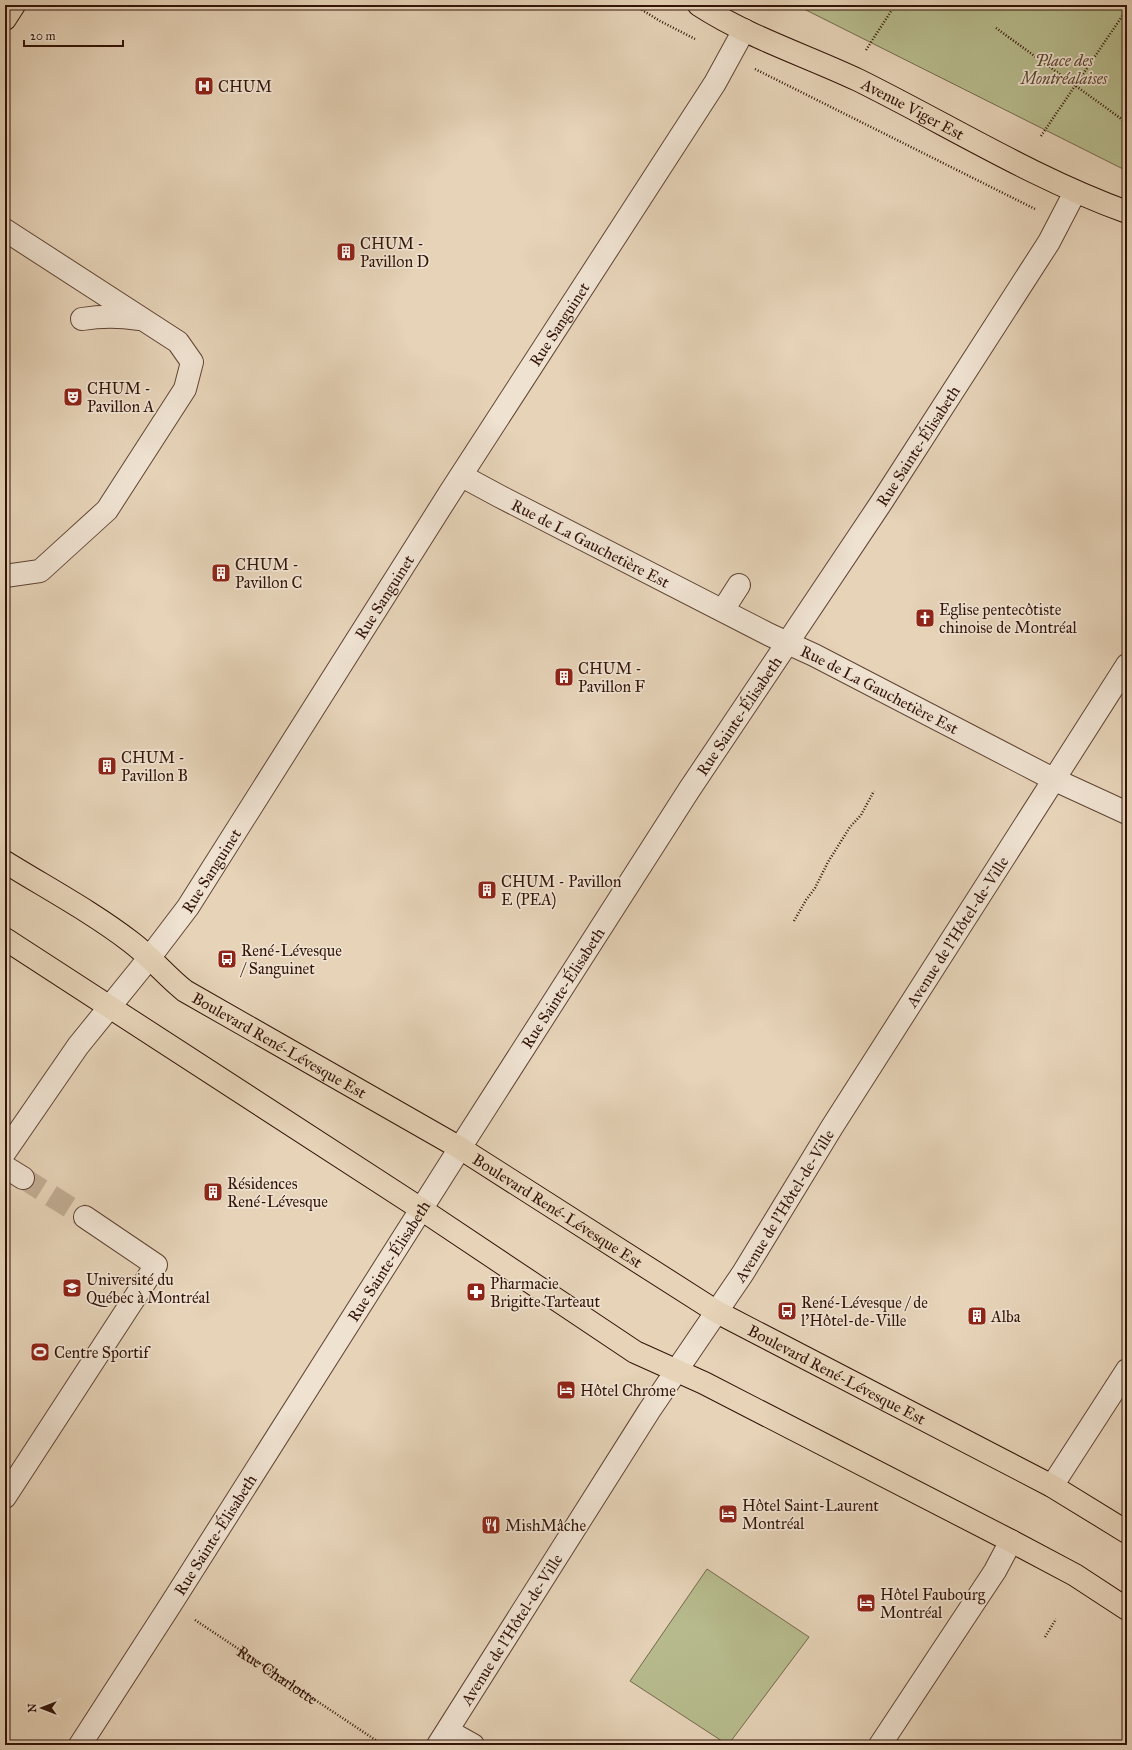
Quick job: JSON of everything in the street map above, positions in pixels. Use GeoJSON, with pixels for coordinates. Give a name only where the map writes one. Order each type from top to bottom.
{"type":"FeatureCollection","features":[{"type":"Feature","properties":{"kind":"main road"},"geometry":{"type":"LineString","coordinates":[[5,19],[14,5]]}},
{"type":"Feature","properties":{"kind":"main road","name":"Avenue Viger Est"},"geometry":{"type":"LineString","coordinates":[[699,5],[744,30],[857,80],[1075,192],[1127,212]]}},
{"type":"Feature","properties":{"kind":"main road","name":"Boulevard René-Lévesque Est"},"geometry":{"type":"LineString","coordinates":[[5,862],[124,937],[150,957],[174,982],[185,991],[460,1148],[717,1312],[1052,1486],[1127,1532]]}},
{"type":"Feature","properties":{"kind":"main road"},"geometry":{"type":"LineString","coordinates":[[5,940],[421,1209],[635,1352],[718,1390],[1011,1541],[1075,1575],[1127,1610]]}},
{"type":"Feature","properties":{"kind":"street","name":"Rue Sanguinet"},"geometry":{"type":"LineString","coordinates":[[5,1152],[78,1046],[150,957],[188,906],[715,83],[744,30]]}},
{"type":"Feature","properties":{"kind":"street","name":"Rue Sainte-Élisabeth"},"geometry":{"type":"LineString","coordinates":[[80,1745],[685,797],[881,503],[1049,242],[1075,192]]}},
{"type":"Feature","properties":{"kind":"street"},"geometry":{"type":"LineString","coordinates":[[5,230],[178,342],[192,362],[185,389],[107,510],[40,571],[5,576]]}},
{"type":"Feature","properties":{"kind":"street"},"geometry":{"type":"LineString","coordinates":[[82,319],[104,316],[120,316],[145,321]]}},
{"type":"Feature","properties":{"kind":"street","name":"Rue de La Gauchetière Est"},"geometry":{"type":"LineString","coordinates":[[462,476],[814,655],[1053,779],[1127,813]]}},
{"type":"Feature","properties":{"kind":"street"},"geometry":{"type":"LineString","coordinates":[[723,610],[739,585]]}},
{"type":"Feature","properties":{"kind":"street","name":"Avenue de l'Hôtel-de-Ville"},"geometry":{"type":"LineString","coordinates":[[443,1738],[649,1411],[743,1273],[832,1127],[1127,665]]}},
{"type":"Feature","properties":{"kind":"street"},"geometry":{"type":"LineString","coordinates":[[5,1497],[156,1266],[85,1217]]}},
{"type":"Feature","properties":{"kind":"street"},"geometry":{"type":"LineString","coordinates":[[1052,1486],[1127,1370]]}},
{"type":"Feature","properties":{"kind":"street"},"geometry":{"type":"LineString","coordinates":[[880,1745],[935,1676],[1011,1541]]}},
{"type":"Feature","properties":{"kind":"street"},"geometry":{"type":"LineString","coordinates":[[443,1738],[473,1745]]}},
{"type":"Feature","properties":{"kind":"path"},"geometry":{"type":"LineString","coordinates":[[634,5],[660,21],[701,42]]}},
{"type":"Feature","properties":{"kind":"path"},"geometry":{"type":"LineString","coordinates":[[793,9],[796,5]]}},
{"type":"Feature","properties":{"kind":"path"},"geometry":{"type":"LineString","coordinates":[[866,50],[895,5]]}},
{"type":"Feature","properties":{"kind":"path"},"geometry":{"type":"LineString","coordinates":[[1041,136],[1127,9]]}},
{"type":"Feature","properties":{"kind":"path"},"geometry":{"type":"LineString","coordinates":[[996,28],[1127,123]]}},
{"type":"Feature","properties":{"kind":"path"},"geometry":{"type":"LineString","coordinates":[[755,70],[1042,212]]}},
{"type":"Feature","properties":{"kind":"path"},"geometry":{"type":"LineString","coordinates":[[794,921],[850,827],[861,815],[874,790]]}},
{"type":"Feature","properties":{"kind":"path","name":"Rue Charlotte"},"geometry":{"type":"LineString","coordinates":[[171,1604],[384,1745]]}},
{"type":"Feature","properties":{"kind":"path"},"geometry":{"type":"LineString","coordinates":[[1045,1637],[1056,1619]]}},
{"type":"Feature","properties":{"kind":"green space","name":"Place des Montréalaises"},"geometry":{"type":"Polygon","coordinates":[[[796,5],[1127,5],[1127,171],[796,5]]]}},
{"type":"Feature","properties":{"kind":"green space"},"geometry":{"type":"Polygon","coordinates":[[[707,1569],[809,1637],[728,1745],[630,1681],[707,1569]]]}},
{"type":"Feature","properties":{"kind":"tunnel"},"geometry":{"type":"LineString","coordinates":[[23,1178],[85,1217]]}},
{"type":"Feature","properties":{"kind":"place","name":"CHUM"},"geometry":{"type":"Point","coordinates":[204,86]}},
{"type":"Feature","properties":{"kind":"place","name":"CHUM - Pavillon D"},"geometry":{"type":"Point","coordinates":[346,252]}},
{"type":"Feature","properties":{"kind":"place","name":"CHUM - Pavillon A"},"geometry":{"type":"Point","coordinates":[73,397]}},
{"type":"Feature","properties":{"kind":"place","name":"CHUM - Pavillon C"},"geometry":{"type":"Point","coordinates":[221,573]}},
{"type":"Feature","properties":{"kind":"place","name":"Eglise pentecôtiste chinoise de Montréal"},"geometry":{"type":"Point","coordinates":[925,618]}},
{"type":"Feature","properties":{"kind":"place","name":"CHUM - Pavillon F"},"geometry":{"type":"Point","coordinates":[564,677]}},
{"type":"Feature","properties":{"kind":"place","name":"CHUM - Pavillon B"},"geometry":{"type":"Point","coordinates":[107,766]}},
{"type":"Feature","properties":{"kind":"place","name":"CHUM - Pavillon E (PEA)"},"geometry":{"type":"Point","coordinates":[487,890]}},
{"type":"Feature","properties":{"kind":"place","name":"René-Lévesque / Sanguinet"},"geometry":{"type":"Point","coordinates":[227,959]}},
{"type":"Feature","properties":{"kind":"place","name":"Résidences René-Lévesque"},"geometry":{"type":"Point","coordinates":[213,1192]}},
{"type":"Feature","properties":{"kind":"place","name":"Université du Québec à Montréal"},"geometry":{"type":"Point","coordinates":[72,1288]}},
{"type":"Feature","properties":{"kind":"place","name":"Pharmacie Brigitte Tarteaut"},"geometry":{"type":"Point","coordinates":[476,1292]}},
{"type":"Feature","properties":{"kind":"place","name":"René-Lévesque / de l'Hôtel-de-Ville"},"geometry":{"type":"Point","coordinates":[787,1311]}},
{"type":"Feature","properties":{"kind":"place","name":"Alba"},"geometry":{"type":"Point","coordinates":[977,1316]}},
{"type":"Feature","properties":{"kind":"place","name":"Centre Sportif"},"geometry":{"type":"Point","coordinates":[40,1352]}},
{"type":"Feature","properties":{"kind":"place","name":"Hôtel Chrome"},"geometry":{"type":"Point","coordinates":[566,1390]}},
{"type":"Feature","properties":{"kind":"place","name":"Hôtel Saint-Laurent Montréal"},"geometry":{"type":"Point","coordinates":[728,1514]}},
{"type":"Feature","properties":{"kind":"place","name":"MishMâche"},"geometry":{"type":"Point","coordinates":[491,1525]}},
{"type":"Feature","properties":{"kind":"place","name":"Hôtel Faubourg Montréal"},"geometry":{"type":"Point","coordinates":[866,1603]}}]}
